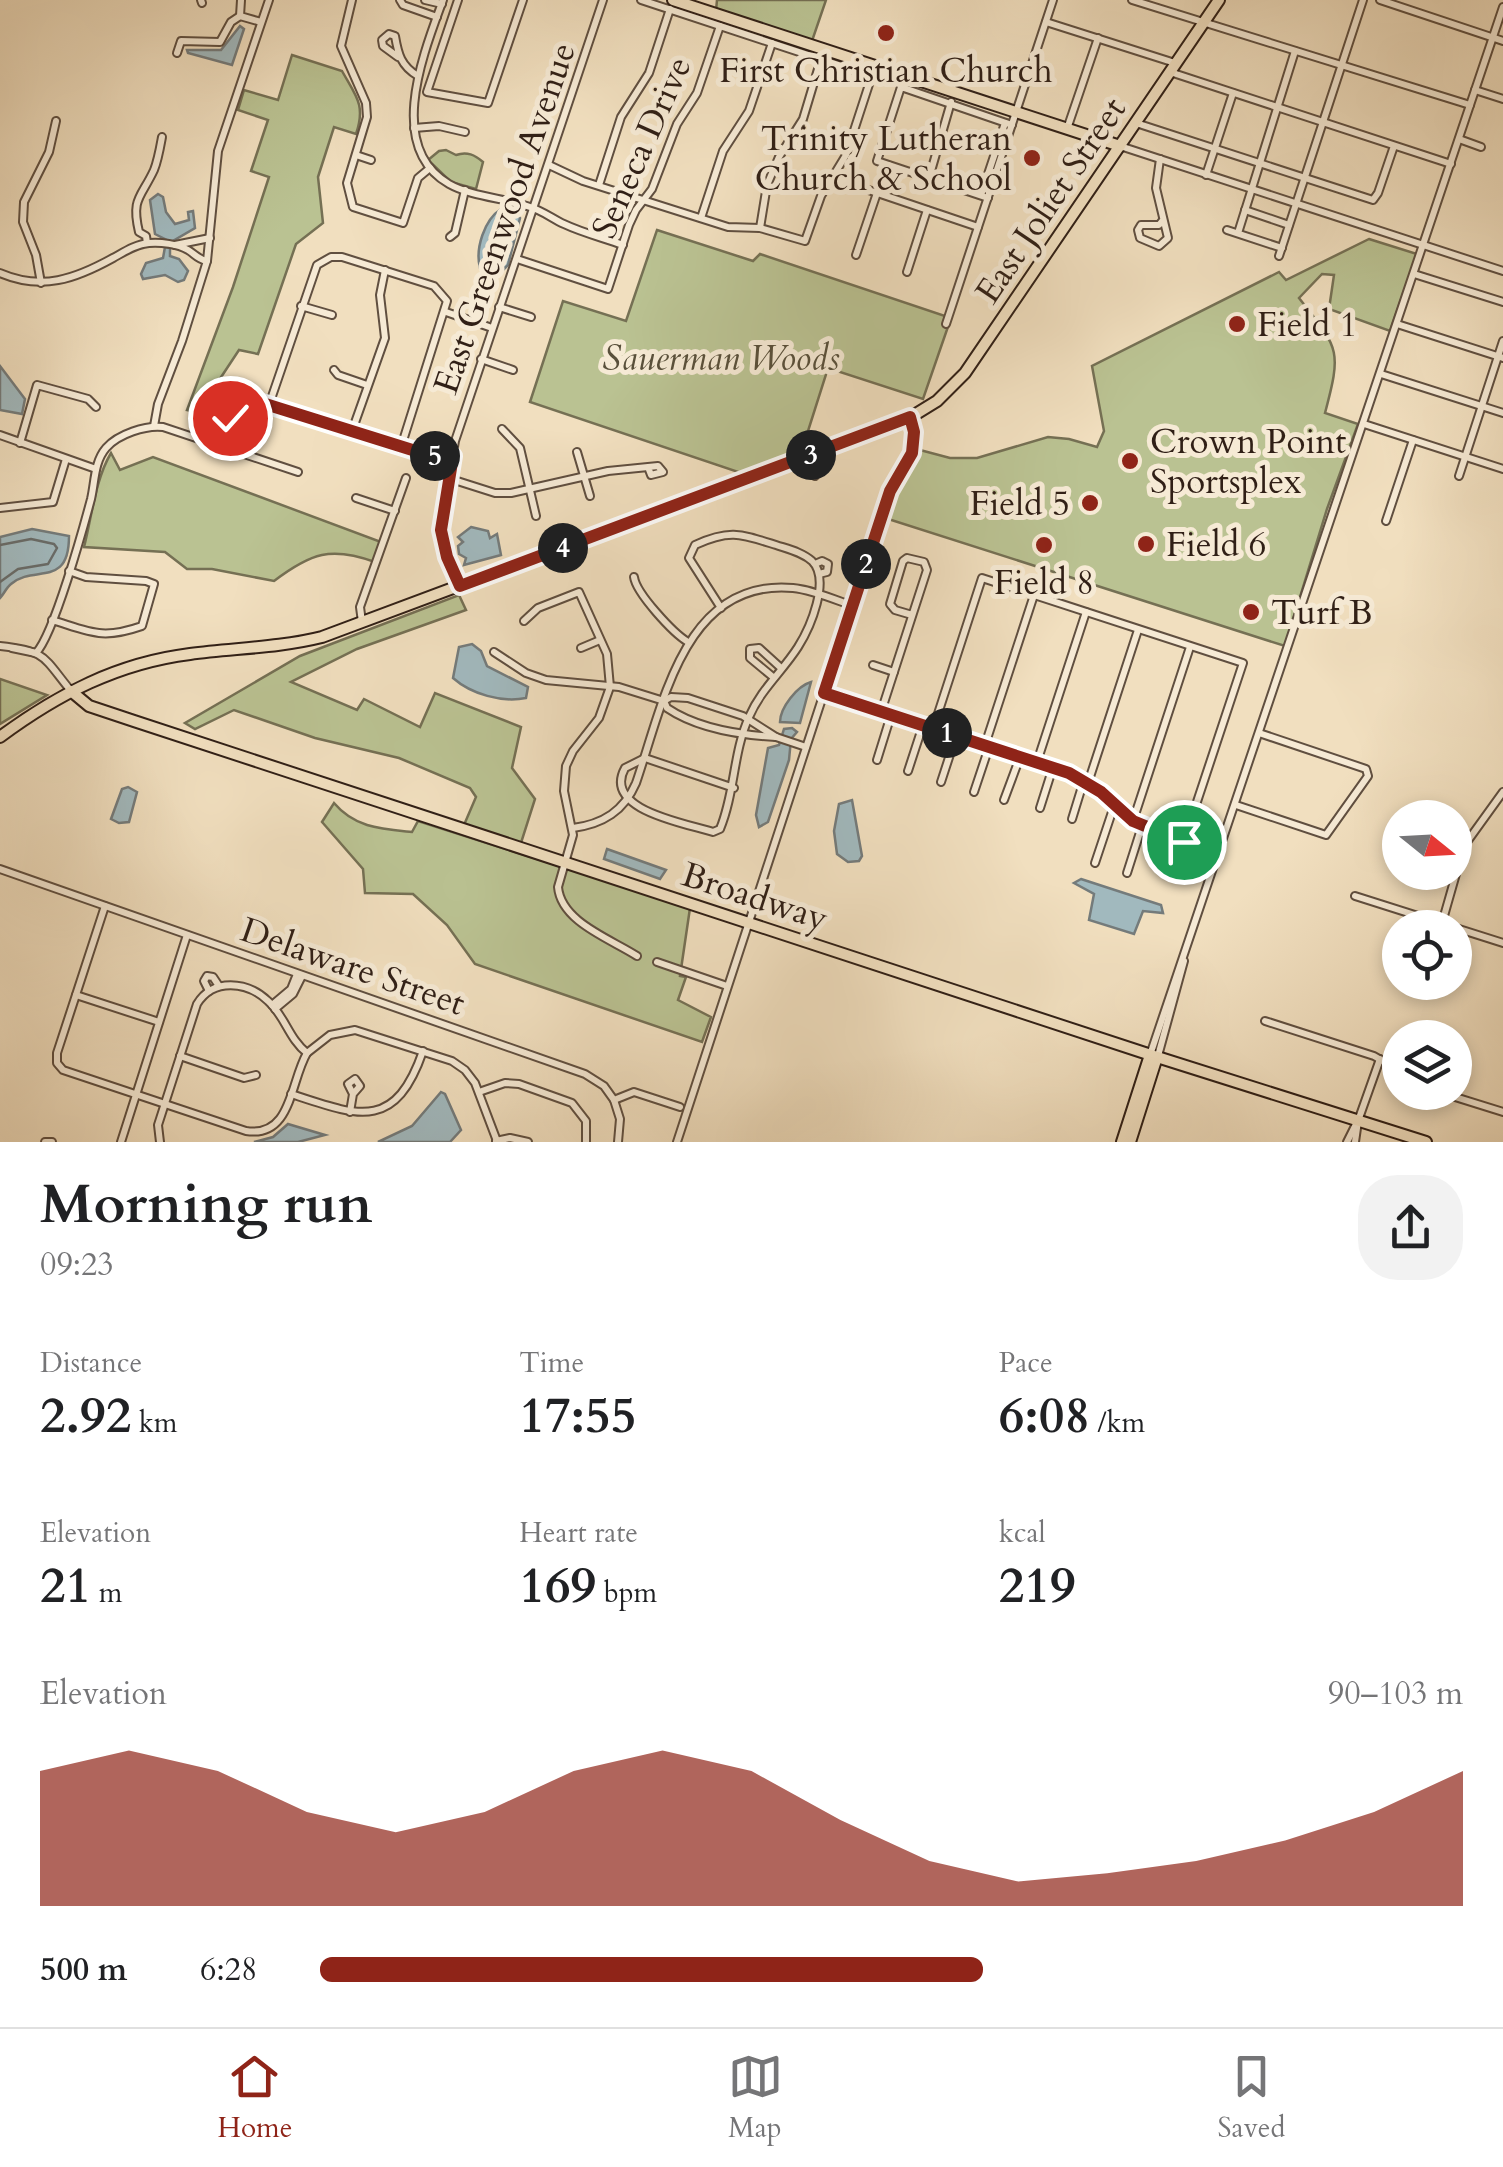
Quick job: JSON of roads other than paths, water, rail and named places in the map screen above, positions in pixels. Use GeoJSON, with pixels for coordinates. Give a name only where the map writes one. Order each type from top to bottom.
{"type":"FeatureCollection","features":[{"type":"Feature","properties":{"kind":"main road","name":"East Joliet Street"},"geometry":{"type":"LineString","coordinates":[[0,737],[71,692],[138,663],[294,644],[362,623],[910,417],[937,401],[965,373],[1219,0]]}},
{"type":"Feature","properties":{"kind":"main road"},"geometry":{"type":"LineString","coordinates":[[672,5],[710,12],[754,32],[874,71],[957,92],[1120,146]]}},
{"type":"Feature","properties":{"kind":"main road","name":"Broadway"},"geometry":{"type":"LineString","coordinates":[[71,692],[89,706],[104,711],[1426,1142]]}},
{"type":"Feature","properties":{"kind":"main road"},"geometry":{"type":"LineString","coordinates":[[1122,1142],[1154,1056]]}},
{"type":"Feature","properties":{"kind":"main road"},"geometry":{"type":"LineString","coordinates":[[1130,1142],[1154,1056]]}},
{"type":"Feature","properties":{"kind":"street"},"geometry":{"type":"LineString","coordinates":[[177,52],[181,40],[220,42],[230,24],[240,16],[241,0]]}},
{"type":"Feature","properties":{"kind":"street"},"geometry":{"type":"LineString","coordinates":[[154,426],[207,261],[218,152],[268,0]]}},
{"type":"Feature","properties":{"kind":"street"},"geometry":{"type":"LineString","coordinates":[[352,0],[341,46],[366,103],[367,117],[347,183],[353,206],[403,223],[418,178],[430,168]]}},
{"type":"Feature","properties":{"kind":"street"},"geometry":{"type":"LineString","coordinates":[[400,0],[447,29]]}},
{"type":"Feature","properties":{"kind":"street"},"geometry":{"type":"LineString","coordinates":[[425,0],[430,4],[442,2],[416,91],[414,128],[419,149],[430,168],[447,183],[464,190],[534,208],[565,225],[622,245]]}},
{"type":"Feature","properties":{"kind":"street"},"geometry":{"type":"LineString","coordinates":[[427,92],[458,0]]}},
{"type":"Feature","properties":{"kind":"street"},"geometry":{"type":"LineString","coordinates":[[416,91],[488,103],[523,0]]}},
{"type":"Feature","properties":{"kind":"street","name":"East Greenwood Avenue"},"geometry":{"type":"LineString","coordinates":[[458,587],[440,524],[453,456],[603,0]]}},
{"type":"Feature","properties":{"kind":"street"},"geometry":{"type":"LineString","coordinates":[[549,165],[728,226],[760,228],[805,241],[821,196],[846,156],[874,71],[821,59],[772,43],[754,32],[720,26],[672,5],[642,0]]}},
{"type":"Feature","properties":{"kind":"street"},"geometry":{"type":"LineString","coordinates":[[710,12],[714,0]]}},
{"type":"Feature","properties":{"kind":"street"},"geometry":{"type":"LineString","coordinates":[[946,324],[978,227],[984,196],[1053,0]]}},
{"type":"Feature","properties":{"kind":"street"},"geometry":{"type":"LineString","coordinates":[[1132,0],[1470,106]]}},
{"type":"Feature","properties":{"kind":"street"},"geometry":{"type":"LineString","coordinates":[[1227,230],[1280,252],[1363,0]]}},
{"type":"Feature","properties":{"kind":"street"},"geometry":{"type":"LineString","coordinates":[[1380,0],[1503,41]]}},
{"type":"Feature","properties":{"kind":"street"},"geometry":{"type":"LineString","coordinates":[[599,185],[621,117],[649,73],[672,5]]}},
{"type":"Feature","properties":{"kind":"street"},"geometry":{"type":"LineString","coordinates":[[1154,1056],[1330,514],[1364,424],[1503,6]]}},
{"type":"Feature","properties":{"kind":"street"},"geometry":{"type":"LineString","coordinates":[[240,16],[261,22]]}},
{"type":"Feature","properties":{"kind":"street"},"geometry":{"type":"LineString","coordinates":[[1046,22],[1098,38],[1233,93],[1450,164]]}},
{"type":"Feature","properties":{"kind":"street","name":"Seneca Drive"},"geometry":{"type":"LineString","coordinates":[[517,259],[608,289],[636,210],[656,181],[677,124],[698,93],[720,26]]}},
{"type":"Feature","properties":{"kind":"street"},"geometry":{"type":"LineString","coordinates":[[1068,129],[1098,38]]}},
{"type":"Feature","properties":{"kind":"street"},"geometry":{"type":"LineString","coordinates":[[702,218],[723,151],[749,110],[772,43]]}},
{"type":"Feature","properties":{"kind":"street"},"geometry":{"type":"LineString","coordinates":[[1238,233],[1295,51]]}},
{"type":"Feature","properties":{"kind":"street"},"geometry":{"type":"LineString","coordinates":[[398,57],[408,71],[418,76]]}},
{"type":"Feature","properties":{"kind":"street"},"geometry":{"type":"LineString","coordinates":[[760,228],[767,185],[803,119],[821,59]]}},
{"type":"Feature","properties":{"kind":"street"},"geometry":{"type":"LineString","coordinates":[[984,196],[878,160],[900,87],[1008,124]]}},
{"type":"Feature","properties":{"kind":"street"},"geometry":{"type":"LineString","coordinates":[[1475,90],[1503,99]]}},
{"type":"Feature","properties":{"kind":"street"},"geometry":{"type":"LineString","coordinates":[[929,178],[957,92]]}},
{"type":"Feature","properties":{"kind":"street"},"geometry":{"type":"LineString","coordinates":[[1206,174],[1233,93]]}},
{"type":"Feature","properties":{"kind":"street"},"geometry":{"type":"LineString","coordinates":[[41,283],[24,222],[24,202],[48,152],[56,120]]}},
{"type":"Feature","properties":{"kind":"street"},"geometry":{"type":"LineString","coordinates":[[1136,123],[1375,200],[1394,146]]}},
{"type":"Feature","properties":{"kind":"street"},"geometry":{"type":"LineString","coordinates":[[414,128],[439,126],[465,132]]}},
{"type":"Feature","properties":{"kind":"street"},"geometry":{"type":"LineString","coordinates":[[136,246],[137,198],[154,170],[162,138]]}},
{"type":"Feature","properties":{"kind":"street"},"geometry":{"type":"LineString","coordinates":[[1459,139],[1481,146]]}},
{"type":"Feature","properties":{"kind":"street"},"geometry":{"type":"LineString","coordinates":[[1120,146],[1503,271]]}},
{"type":"Feature","properties":{"kind":"street"},"geometry":{"type":"LineString","coordinates":[[356,155],[372,160]]}},
{"type":"Feature","properties":{"kind":"street"},"geometry":{"type":"LineString","coordinates":[[1160,159],[1156,188],[1168,238],[1156,245],[1140,238],[1141,225],[1159,225],[1163,220]]}},
{"type":"Feature","properties":{"kind":"street"},"geometry":{"type":"LineString","coordinates":[[833,178],[978,227]]}},
{"type":"Feature","properties":{"kind":"street"},"geometry":{"type":"LineString","coordinates":[[450,236],[455,233],[464,190]]}},
{"type":"Feature","properties":{"kind":"street"},"geometry":{"type":"LineString","coordinates":[[856,255],[877,192]]}},
{"type":"Feature","properties":{"kind":"street"},"geometry":{"type":"LineString","coordinates":[[907,272],[927,210]]}},
{"type":"Feature","properties":{"kind":"street"},"geometry":{"type":"LineString","coordinates":[[1244,210],[1289,225]]}},
{"type":"Feature","properties":{"kind":"street"},"geometry":{"type":"LineString","coordinates":[[139,232],[146,236],[147,243]]}},
{"type":"Feature","properties":{"kind":"street"},"geometry":{"type":"LineString","coordinates":[[189,247],[195,238],[210,238]]}},
{"type":"Feature","properties":{"kind":"street"},"geometry":{"type":"LineString","coordinates":[[0,272],[41,283],[72,279],[136,246],[147,243],[189,247]]}},
{"type":"Feature","properties":{"kind":"street"},"geometry":{"type":"LineString","coordinates":[[189,247],[193,257],[207,261]]}},
{"type":"Feature","properties":{"kind":"street"},"geometry":{"type":"LineString","coordinates":[[268,405],[317,265],[331,257],[342,257],[385,270],[434,286],[447,300],[401,446]]}},
{"type":"Feature","properties":{"kind":"street"},"geometry":{"type":"LineString","coordinates":[[28,281],[37,270]]}},
{"type":"Feature","properties":{"kind":"street"},"geometry":{"type":"LineString","coordinates":[[352,431],[385,338],[380,295],[385,270]]}},
{"type":"Feature","properties":{"kind":"street"},"geometry":{"type":"LineString","coordinates":[[1414,274],[1503,302]]}},
{"type":"Feature","properties":{"kind":"street"},"geometry":{"type":"LineString","coordinates":[[301,306],[332,315]]}},
{"type":"Feature","properties":{"kind":"street"},"geometry":{"type":"LineString","coordinates":[[499,307],[531,317]]}},
{"type":"Feature","properties":{"kind":"street"},"geometry":{"type":"LineString","coordinates":[[446,312],[492,328]]}},
{"type":"Feature","properties":{"kind":"street"},"geometry":{"type":"LineString","coordinates":[[1397,324],[1500,357]]}},
{"type":"Feature","properties":{"kind":"street"},"geometry":{"type":"LineString","coordinates":[[1459,476],[1503,341]]}},
{"type":"Feature","properties":{"kind":"street"},"geometry":{"type":"LineString","coordinates":[[482,360],[512,370]]}},
{"type":"Feature","properties":{"kind":"street"},"geometry":{"type":"LineString","coordinates":[[334,370],[367,385]]}},
{"type":"Feature","properties":{"kind":"street"},"geometry":{"type":"LineString","coordinates":[[1380,374],[1503,413]]}},
{"type":"Feature","properties":{"kind":"street"},"geometry":{"type":"LineString","coordinates":[[20,443],[37,385],[88,399],[96,406]]}},
{"type":"Feature","properties":{"kind":"street"},"geometry":{"type":"LineString","coordinates":[[220,447],[233,410],[249,402],[436,456],[453,456]]}},
{"type":"Feature","properties":{"kind":"street"},"geometry":{"type":"LineString","coordinates":[[677,1142],[890,491],[912,453],[914,432],[910,417]]}},
{"type":"Feature","properties":{"kind":"street"},"geometry":{"type":"LineString","coordinates":[[1364,424],[1503,469]]}},
{"type":"Feature","properties":{"kind":"street"},"geometry":{"type":"LineString","coordinates":[[36,653],[46,638],[69,571],[96,469],[113,442],[154,426],[298,472]]}},
{"type":"Feature","properties":{"kind":"street"},"geometry":{"type":"LineString","coordinates":[[502,429],[520,448],[536,516]]}},
{"type":"Feature","properties":{"kind":"street"},"geometry":{"type":"LineString","coordinates":[[0,436],[96,469]]}},
{"type":"Feature","properties":{"kind":"street"},"geometry":{"type":"LineString","coordinates":[[1386,522],[1414,440]]}},
{"type":"Feature","properties":{"kind":"street"},"geometry":{"type":"LineString","coordinates":[[577,452],[590,496]]}},
{"type":"Feature","properties":{"kind":"street"},"geometry":{"type":"LineString","coordinates":[[0,508],[53,502],[66,459]]}},
{"type":"Feature","properties":{"kind":"street"},"geometry":{"type":"LineString","coordinates":[[451,479],[495,493],[648,467]]}},
{"type":"Feature","properties":{"kind":"street"},"geometry":{"type":"LineString","coordinates":[[362,623],[360,607],[406,478]]}},
{"type":"Feature","properties":{"kind":"street"},"geometry":{"type":"LineString","coordinates":[[356,498],[395,512]]}},
{"type":"Feature","properties":{"kind":"street"},"geometry":{"type":"LineString","coordinates":[[720,608],[690,562],[690,553],[698,543],[724,534],[740,533],[800,553],[815,564],[820,574],[818,594],[800,643],[772,677],[748,718],[734,788],[720,829],[713,832],[634,806],[620,786],[622,772],[645,758],[734,788]]}},
{"type":"Feature","properties":{"kind":"street"},"geometry":{"type":"LineString","coordinates":[[881,712],[894,672],[912,616],[928,566],[907,558],[890,604],[912,616]]}},
{"type":"Feature","properties":{"kind":"street"},"geometry":{"type":"LineString","coordinates":[[52,620],[101,635],[142,626],[154,584],[86,577],[69,571]]}},
{"type":"Feature","properties":{"kind":"street"},"geometry":{"type":"LineString","coordinates":[[634,577],[639,592],[653,604],[669,628],[688,642]]}},
{"type":"Feature","properties":{"kind":"street"},"geometry":{"type":"LineString","coordinates":[[933,728],[982,578],[1242,663],[1184,842]]}},
{"type":"Feature","properties":{"kind":"street"},"geometry":{"type":"LineString","coordinates":[[573,828],[606,818],[627,800],[688,642],[720,608],[766,589],[797,588],[852,606]]}},
{"type":"Feature","properties":{"kind":"street"},"geometry":{"type":"LineString","coordinates":[[524,621],[538,608],[579,592],[608,659],[610,687],[599,718],[572,751],[566,766],[564,791],[573,828],[558,887],[570,914],[638,956]]}},
{"type":"Feature","properties":{"kind":"street"},"geometry":{"type":"LineString","coordinates":[[974,792],[1034,596]]}},
{"type":"Feature","properties":{"kind":"street"},"geometry":{"type":"LineString","coordinates":[[1036,762],[1086,612]]}},
{"type":"Feature","properties":{"kind":"street"},"geometry":{"type":"LineString","coordinates":[[1072,819],[1138,630]]}},
{"type":"Feature","properties":{"kind":"street"},"geometry":{"type":"LineString","coordinates":[[46,638],[51,663]]}},
{"type":"Feature","properties":{"kind":"street"},"geometry":{"type":"LineString","coordinates":[[581,648],[600,640]]}},
{"type":"Feature","properties":{"kind":"street"},"geometry":{"type":"LineString","coordinates":[[0,646],[36,653],[51,663],[71,692]]}},
{"type":"Feature","properties":{"kind":"street"},"geometry":{"type":"LineString","coordinates":[[1133,821],[1190,646]]}},
{"type":"Feature","properties":{"kind":"street"},"geometry":{"type":"LineString","coordinates":[[772,677],[750,658],[750,649],[760,648],[781,668]]}},
{"type":"Feature","properties":{"kind":"street"},"geometry":{"type":"LineString","coordinates":[[494,652],[536,677],[638,692],[664,701]]}},
{"type":"Feature","properties":{"kind":"street"},"geometry":{"type":"LineString","coordinates":[[873,665],[894,672]]}},
{"type":"Feature","properties":{"kind":"street"},"geometry":{"type":"LineString","coordinates":[[824,693],[1053,768],[1086,782],[1142,826],[1220,853]]}},
{"type":"Feature","properties":{"kind":"street"},"geometry":{"type":"LineString","coordinates":[[664,701],[672,696],[688,698],[748,718],[778,738],[806,747]]}},
{"type":"Feature","properties":{"kind":"street"},"geometry":{"type":"LineString","coordinates":[[664,701],[666,708],[682,717],[742,735],[778,738]]}},
{"type":"Feature","properties":{"kind":"street"},"geometry":{"type":"LineString","coordinates":[[876,760],[891,715]]}},
{"type":"Feature","properties":{"kind":"street"},"geometry":{"type":"LineString","coordinates":[[908,770],[922,725]]}},
{"type":"Feature","properties":{"kind":"street"},"geometry":{"type":"LineString","coordinates":[[1236,805],[1326,835],[1362,790],[1368,772],[1259,733]]}},
{"type":"Feature","properties":{"kind":"street"},"geometry":{"type":"LineString","coordinates":[[941,782],[956,736]]}},
{"type":"Feature","properties":{"kind":"street"},"geometry":{"type":"LineString","coordinates":[[1004,800],[1020,756]]}},
{"type":"Feature","properties":{"kind":"street"},"geometry":{"type":"LineString","coordinates":[[1040,808],[1053,768]]}},
{"type":"Feature","properties":{"kind":"street"},"geometry":{"type":"LineString","coordinates":[[1446,910],[1464,846],[1503,792]]}},
{"type":"Feature","properties":{"kind":"street"},"geometry":{"type":"LineString","coordinates":[[1095,863],[1114,806]]}},
{"type":"Feature","properties":{"kind":"street"},"geometry":{"type":"LineString","coordinates":[[1127,873],[1142,826]]}},
{"type":"Feature","properties":{"kind":"street","name":"Delaware Street"},"geometry":{"type":"LineString","coordinates":[[0,869],[586,1074],[600,1082],[614,1100]]}},
{"type":"Feature","properties":{"kind":"street"},"geometry":{"type":"LineString","coordinates":[[1354,896],[1400,910]]}},
{"type":"Feature","properties":{"kind":"street"},"geometry":{"type":"LineString","coordinates":[[104,906],[57,1053],[59,1066],[66,1072],[254,1132],[275,1126],[286,1111],[307,1054],[325,1037],[350,1030],[366,1031],[458,1064],[479,1092],[496,1141],[510,1138],[528,1142]]}},
{"type":"Feature","properties":{"kind":"street"},"geometry":{"type":"LineString","coordinates":[[1472,933],[1503,943]]}},
{"type":"Feature","properties":{"kind":"street"},"geometry":{"type":"LineString","coordinates":[[121,1142],[188,935]]}},
{"type":"Feature","properties":{"kind":"street"},"geometry":{"type":"LineString","coordinates":[[657,962],[727,986]]}},
{"type":"Feature","properties":{"kind":"street"},"geometry":{"type":"LineString","coordinates":[[274,1007],[300,975]]}},
{"type":"Feature","properties":{"kind":"street"},"geometry":{"type":"LineString","coordinates":[[158,1140],[164,1104],[206,993],[207,976],[213,976],[218,986]]}},
{"type":"Feature","properties":{"kind":"street"},"geometry":{"type":"LineString","coordinates":[[206,993],[218,986],[234,985],[248,990],[274,1007],[293,1041],[307,1054]]}},
{"type":"Feature","properties":{"kind":"street"},"geometry":{"type":"LineString","coordinates":[[76,995],[160,1022]]}},
{"type":"Feature","properties":{"kind":"street"},"geometry":{"type":"LineString","coordinates":[[1266,1021],[1380,1059],[1347,1142]]}},
{"type":"Feature","properties":{"kind":"street"},"geometry":{"type":"LineString","coordinates":[[291,1094],[350,1112],[375,1110],[394,1101],[410,1084],[423,1051]]}},
{"type":"Feature","properties":{"kind":"street"},"geometry":{"type":"LineString","coordinates":[[180,1056],[244,1078],[256,1075]]}},
{"type":"Feature","properties":{"kind":"street"},"geometry":{"type":"LineString","coordinates":[[479,1092],[505,1083],[519,1084],[572,1103],[586,1121],[586,1142]]}},
{"type":"Feature","properties":{"kind":"street"},"geometry":{"type":"LineString","coordinates":[[618,1142],[620,1124],[614,1100],[634,1092],[680,1107]]}},
{"type":"Feature","properties":{"kind":"street"},"geometry":{"type":"LineString","coordinates":[[350,1112],[353,1094]]}},
{"type":"Feature","properties":{"kind":"street"},"geometry":{"type":"LineString","coordinates":[[1472,1102],[1503,1112]]}},
{"type":"Feature","properties":{"kind":"street"},"geometry":{"type":"LineString","coordinates":[[1355,1142],[1358,1121]]}},
{"type":"Feature","properties":{"kind":"water"},"geometry":{"type":"Polygon","coordinates":[[[240,26],[244,29],[232,65],[188,53],[187,50],[221,50],[240,26]]]}},
{"type":"Feature","properties":{"kind":"water"},"geometry":{"type":"Polygon","coordinates":[[[158,194],[175,224],[189,220],[188,212],[193,211],[195,228],[171,242],[155,234],[150,200],[158,194]]]}},
{"type":"Feature","properties":{"kind":"water"},"geometry":{"type":"Polygon","coordinates":[[[501,209],[514,211],[520,218],[508,265],[499,274],[480,268],[479,252],[486,227],[501,209]]]}},
{"type":"Feature","properties":{"kind":"water"},"geometry":{"type":"Polygon","coordinates":[[[165,247],[188,271],[184,280],[178,282],[165,275],[143,279],[146,263],[163,258],[165,247]]]}},
{"type":"Feature","properties":{"kind":"water"},"geometry":{"type":"Polygon","coordinates":[[[0,366],[25,399],[22,414],[0,410],[0,366]]]}},
{"type":"Feature","properties":{"kind":"water"},"geometry":{"type":"Polygon","coordinates":[[[471,527],[488,531],[490,538],[497,534],[501,555],[464,565],[466,558],[459,554],[458,546],[463,542],[458,537],[471,527]]]}},
{"type":"Feature","properties":{"kind":"water"},"geometry":{"type":"Polygon","coordinates":[[[32,529],[69,536],[63,563],[49,572],[20,578],[0,598],[0,537],[32,529]]]}},
{"type":"Feature","properties":{"kind":"water"},"geometry":{"type":"Polygon","coordinates":[[[472,644],[481,651],[487,666],[528,687],[526,698],[487,696],[453,678],[459,647],[472,644]]]}},
{"type":"Feature","properties":{"kind":"water"},"geometry":{"type":"Polygon","coordinates":[[[811,682],[800,723],[780,722],[790,698],[811,682]]]}},
{"type":"Feature","properties":{"kind":"water"},"geometry":{"type":"Polygon","coordinates":[[[784,729],[797,732],[791,739],[789,760],[768,822],[759,827],[756,815],[768,748],[779,745],[784,729]]]}},
{"type":"Feature","properties":{"kind":"water"},"geometry":{"type":"Polygon","coordinates":[[[128,787],[137,792],[129,822],[119,823],[111,819],[122,789],[128,787]]]}},
{"type":"Feature","properties":{"kind":"water"},"geometry":{"type":"Polygon","coordinates":[[[852,800],[862,856],[859,861],[848,862],[837,854],[834,831],[839,804],[852,800]]]}},
{"type":"Feature","properties":{"kind":"water"},"geometry":{"type":"Polygon","coordinates":[[[607,849],[666,870],[660,879],[604,859],[607,849]]]}},
{"type":"Feature","properties":{"kind":"water"},"geometry":{"type":"Polygon","coordinates":[[[1081,879],[1161,905],[1163,913],[1143,911],[1134,934],[1089,920],[1094,894],[1074,883],[1081,879]]]}},
{"type":"Feature","properties":{"kind":"water"},"geometry":{"type":"Polygon","coordinates":[[[441,1092],[461,1130],[450,1142],[378,1142],[412,1126],[441,1092]]]}},
{"type":"Feature","properties":{"kind":"water"},"geometry":{"type":"Polygon","coordinates":[[[288,1124],[325,1135],[298,1142],[254,1142],[273,1137],[288,1124]]]}},
{"type":"Feature","properties":{"kind":"place","name":"First Christian Church"},"geometry":{"type":"Point","coordinates":[886,33]}},
{"type":"Feature","properties":{"kind":"place","name":"Trinity Lutheran Church & School"},"geometry":{"type":"Point","coordinates":[1032,158]}},
{"type":"Feature","properties":{"kind":"place","name":"Field 1"},"geometry":{"type":"Point","coordinates":[1237,324]}},
{"type":"Feature","properties":{"kind":"place","name":"Crown Point Sportsplex"},"geometry":{"type":"Point","coordinates":[1130,461]}},
{"type":"Feature","properties":{"kind":"place","name":"Field 5"},"geometry":{"type":"Point","coordinates":[1090,503]}},
{"type":"Feature","properties":{"kind":"place","name":"Field 6"},"geometry":{"type":"Point","coordinates":[1146,544]}},
{"type":"Feature","properties":{"kind":"place","name":"Field 8"},"geometry":{"type":"Point","coordinates":[1044,545]}},
{"type":"Feature","properties":{"kind":"place","name":"Turf B"},"geometry":{"type":"Point","coordinates":[1251,612]}},
{"type":"Feature","properties":{"kind":"park label","name":"Sauerman Woods"},"geometry":{"type":"Point","coordinates":[721,358]}}]}
